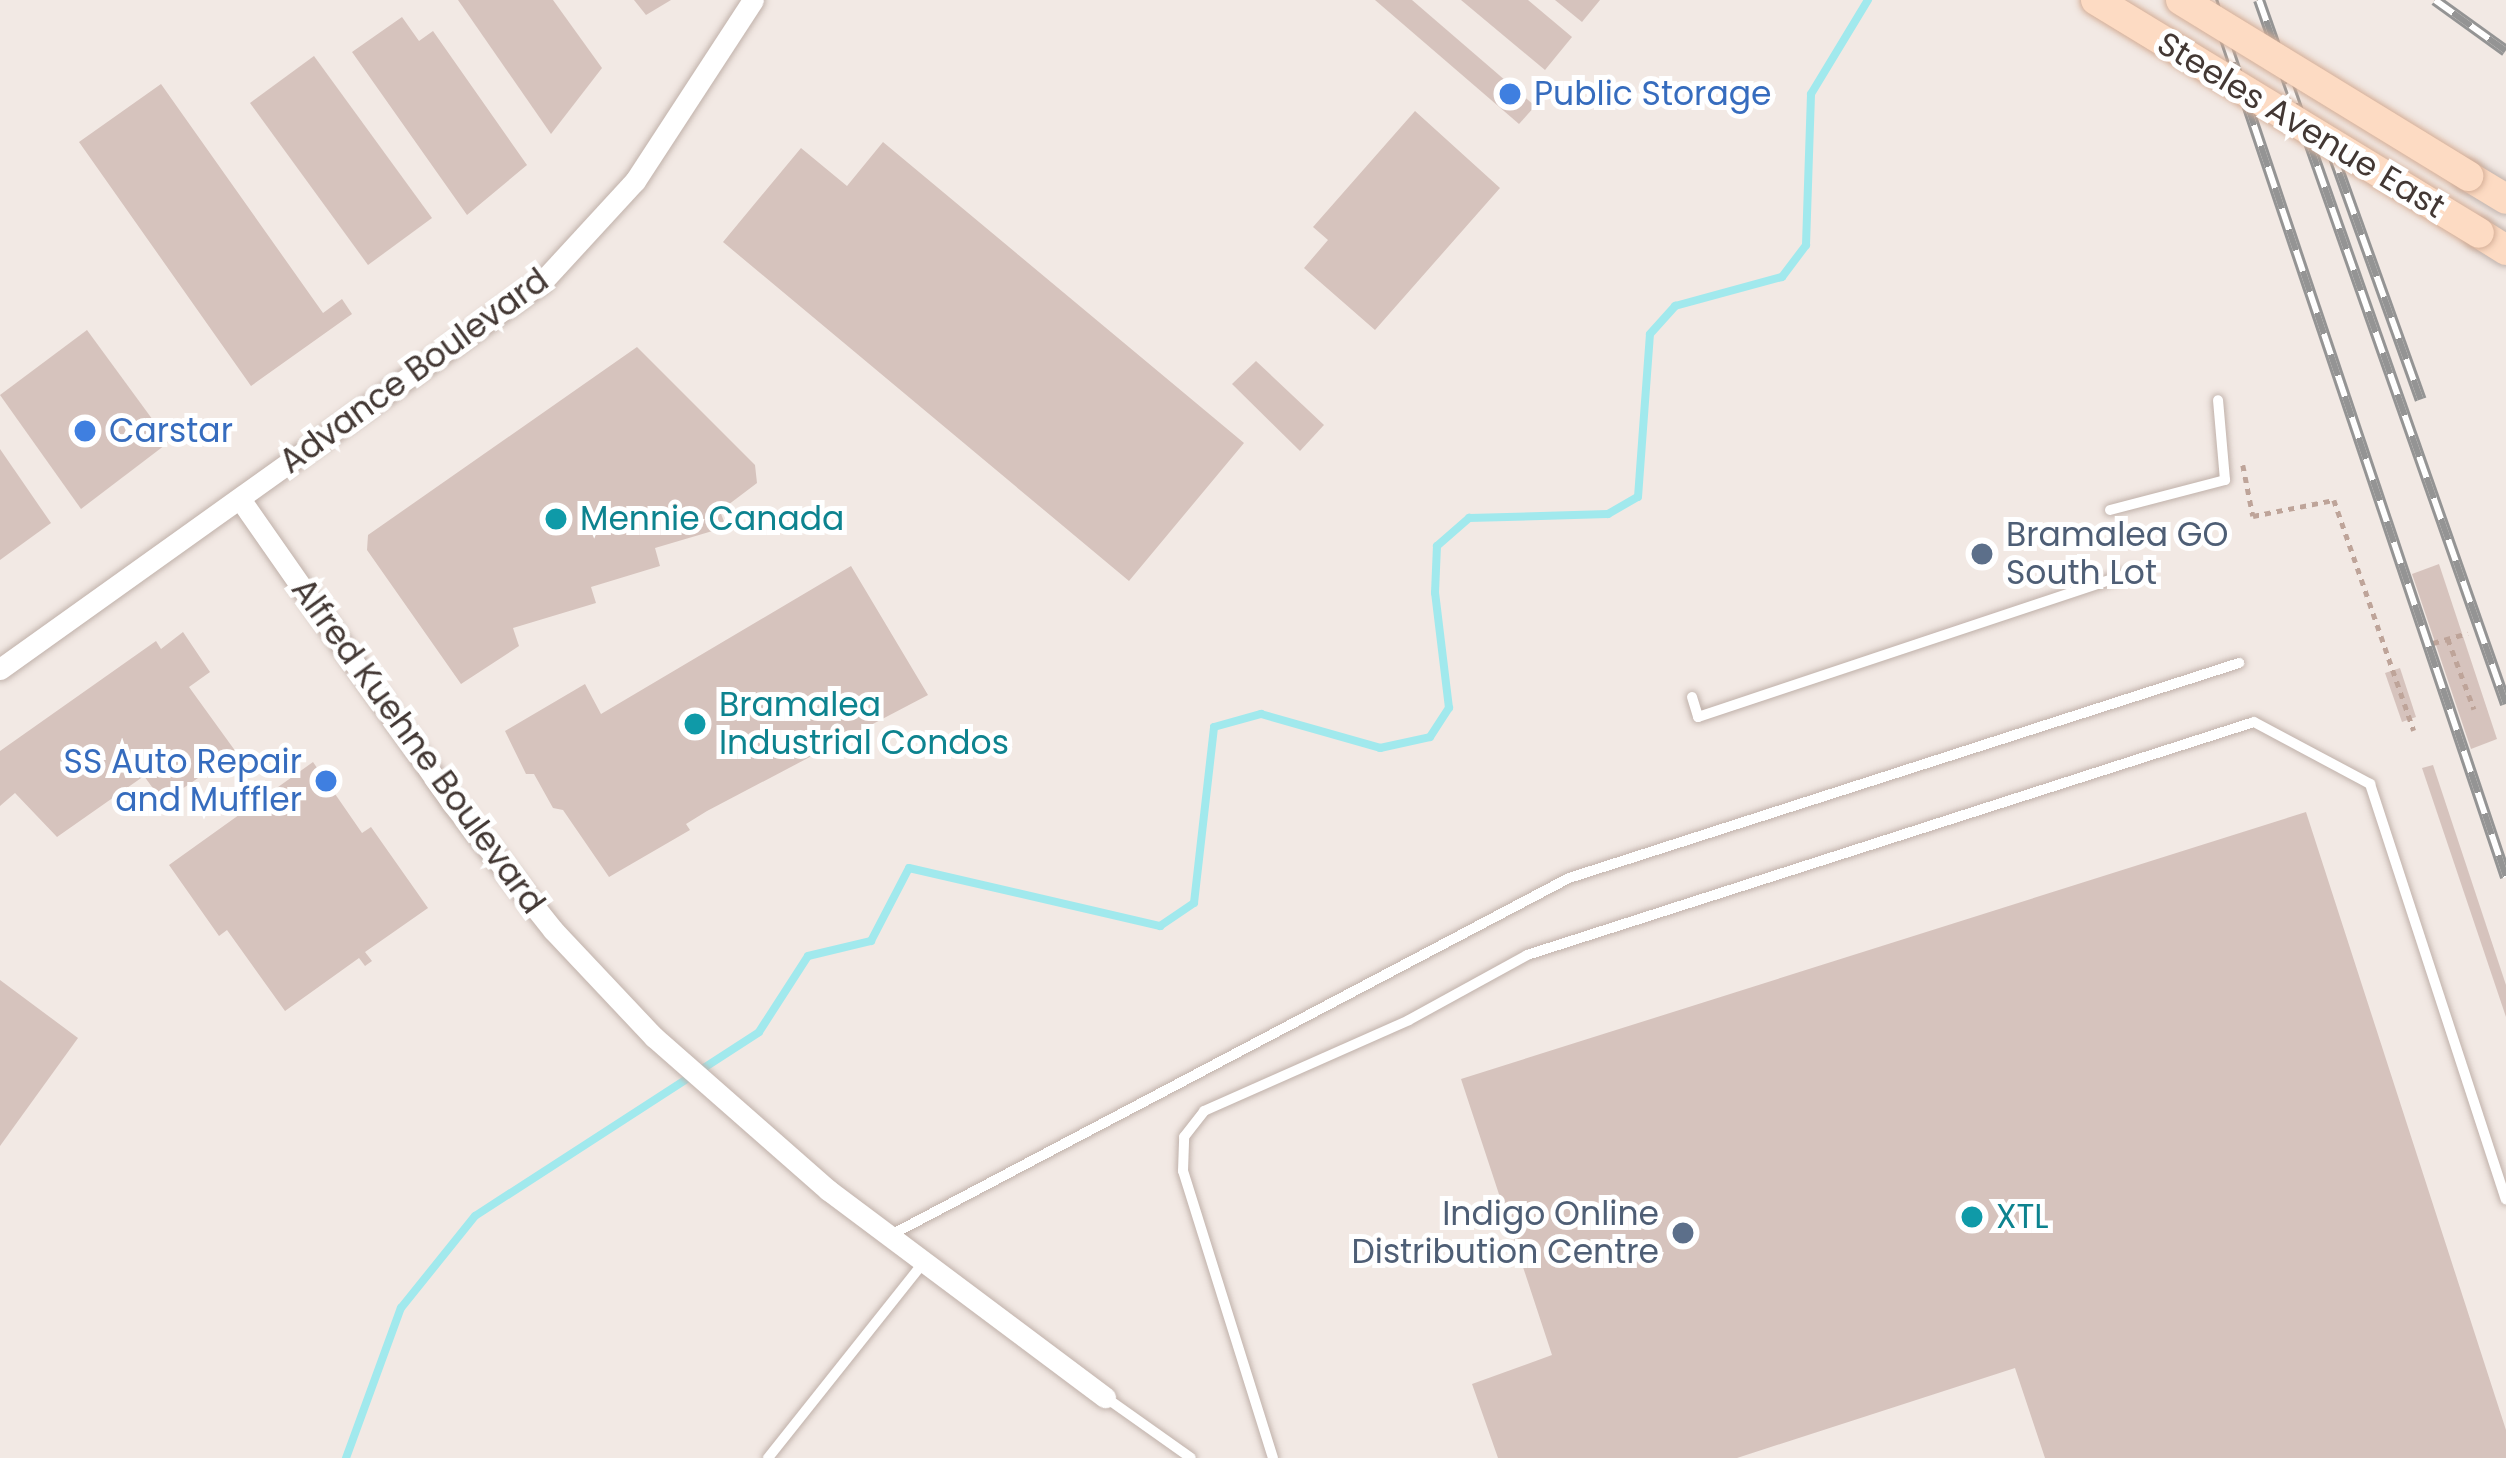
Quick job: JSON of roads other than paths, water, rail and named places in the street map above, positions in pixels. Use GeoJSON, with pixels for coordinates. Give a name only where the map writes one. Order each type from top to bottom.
{"type":"FeatureCollection","features":[{"type":"Feature","properties":{"kind":"main road","name":"Steeles Avenue East"},"geometry":{"type":"LineString","coordinates":[[2096,0],[2493,242]]}},
{"type":"Feature","properties":{"kind":"main road","name":"Steeles Avenue East"},"geometry":{"type":"LineString","coordinates":[[2181,0],[2506,199]]}},
{"type":"Feature","properties":{"kind":"street","name":"Advance Boulevard"},"geometry":{"type":"LineString","coordinates":[[0,669],[542,282],[635,181],[753,0]]}},
{"type":"Feature","properties":{"kind":"street","name":"Alfred Kuehne Boulevard"},"geometry":{"type":"LineString","coordinates":[[240,499],[452,803],[553,930],[654,1037],[732,1109],[890,1236],[1105,1397]]}},
{"type":"Feature","properties":{"kind":"lane"},"geometry":{"type":"LineString","coordinates":[[2110,510],[2224,480],[2218,400]]}},
{"type":"Feature","properties":{"kind":"lane"},"geometry":{"type":"LineString","coordinates":[[1692,697],[1699,717],[2133,572]]}},
{"type":"Feature","properties":{"kind":"lane"},"geometry":{"type":"LineString","coordinates":[[890,1236],[1569,878],[2239,663]]}},
{"type":"Feature","properties":{"kind":"lane"},"geometry":{"type":"LineString","coordinates":[[1274,1458],[1184,1171],[1184,1137],[1204,1111],[1409,1020],[1526,955],[2254,722],[2370,784],[2506,1198]]}},
{"type":"Feature","properties":{"kind":"lane"},"geometry":{"type":"LineString","coordinates":[[768,1458],[924,1262]]}},
{"type":"Feature","properties":{"kind":"lane"},"geometry":{"type":"LineString","coordinates":[[1105,1397],[1191,1458]]}},
{"type":"Feature","properties":{"kind":"waterway"},"geometry":{"type":"LineString","coordinates":[[346,1458],[401,1308],[475,1216],[759,1032],[808,956],[871,941],[909,868],[1160,926],[1194,903],[1214,727],[1261,714],[1380,748],[1430,737],[1449,708],[1435,593],[1437,546],[1469,518],[1608,514],[1638,497],[1650,334],[1675,306],[1782,277],[1806,245],[1811,94],[1868,0]]}},
{"type":"Feature","properties":{"kind":"railway"},"geometry":{"type":"LineString","coordinates":[[2212,0],[2506,877]]}},
{"type":"Feature","properties":{"kind":"railway"},"geometry":{"type":"LineString","coordinates":[[2259,0],[2506,704]]}},
{"type":"Feature","properties":{"kind":"railway"},"geometry":{"type":"LineString","coordinates":[[2435,0],[2506,51]]}},
{"type":"Feature","properties":{"kind":"railway"},"geometry":{"type":"LineString","coordinates":[[2332,152],[2421,400]]}},
{"type":"Feature","properties":{"kind":"place","name":"Public Storage"},"geometry":{"type":"Point","coordinates":[1510,94]}},
{"type":"Feature","properties":{"kind":"place","name":"Carstar"},"geometry":{"type":"Point","coordinates":[85,431]}},
{"type":"Feature","properties":{"kind":"place","name":"Mennie Canada"},"geometry":{"type":"Point","coordinates":[556,519]}},
{"type":"Feature","properties":{"kind":"place","name":"Bramalea GO South Lot"},"geometry":{"type":"Point","coordinates":[1982,554]}},
{"type":"Feature","properties":{"kind":"place","name":"Bramalea Industrial Condos"},"geometry":{"type":"Point","coordinates":[695,724]}},
{"type":"Feature","properties":{"kind":"place","name":"SS Auto Repair and Muffler"},"geometry":{"type":"Point","coordinates":[326,781]}},
{"type":"Feature","properties":{"kind":"place","name":"XTL"},"geometry":{"type":"Point","coordinates":[1972,1217]}},
{"type":"Feature","properties":{"kind":"place","name":"Indigo Online Distribution Centre"},"geometry":{"type":"Point","coordinates":[1683,1233]}}]}
